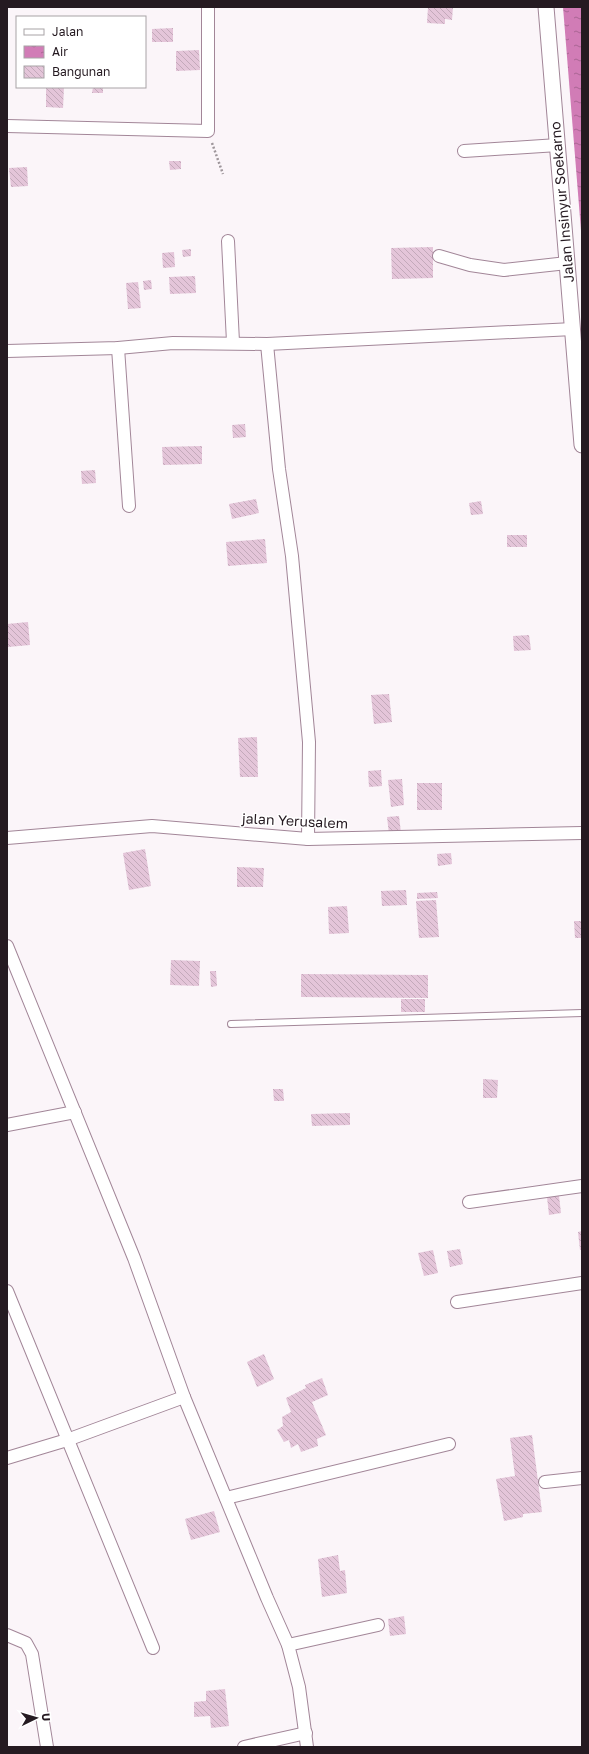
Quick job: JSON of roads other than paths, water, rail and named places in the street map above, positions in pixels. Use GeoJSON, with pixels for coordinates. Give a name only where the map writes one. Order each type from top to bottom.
{"type":"FeatureCollection","features":[{"type":"Feature","properties":{"kind":"street"},"geometry":{"type":"LineString","coordinates":[[7,126],[208,131],[208,7]]}},
{"type":"Feature","properties":{"kind":"street","name":"Jalan Insinyur Soekarno"},"geometry":{"type":"LineString","coordinates":[[546,7],[582,445]]}},
{"type":"Feature","properties":{"kind":"street"},"geometry":{"type":"LineString","coordinates":[[464,151],[558,145]]}},
{"type":"Feature","properties":{"kind":"street"},"geometry":{"type":"LineString","coordinates":[[228,241],[233,342]]}},
{"type":"Feature","properties":{"kind":"street"},"geometry":{"type":"LineString","coordinates":[[439,256],[470,265],[504,270],[567,263]]}},
{"type":"Feature","properties":{"kind":"street"},"geometry":{"type":"LineString","coordinates":[[7,351],[118,348],[174,343],[233,342],[267,344],[573,329]]}},
{"type":"Feature","properties":{"kind":"street"},"geometry":{"type":"LineString","coordinates":[[267,344],[278,469],[292,556],[309,742],[308,839]]}},
{"type":"Feature","properties":{"kind":"street"},"geometry":{"type":"LineString","coordinates":[[118,348],[129,506]]}},
{"type":"Feature","properties":{"kind":"street","name":"jalan Yerusalem"},"geometry":{"type":"LineString","coordinates":[[7,838],[152,826],[308,839],[582,833]]}},
{"type":"Feature","properties":{"kind":"street"},"geometry":{"type":"LineString","coordinates":[[7,946],[134,1258],[184,1397],[288,1645],[299,1686],[308,1747]]}},
{"type":"Feature","properties":{"kind":"street"},"geometry":{"type":"LineString","coordinates":[[7,1125],[75,1112]]}},
{"type":"Feature","properties":{"kind":"street"},"geometry":{"type":"LineString","coordinates":[[468,1202],[582,1186]]}},
{"type":"Feature","properties":{"kind":"street"},"geometry":{"type":"LineString","coordinates":[[457,1302],[582,1283]]}},
{"type":"Feature","properties":{"kind":"street"},"geometry":{"type":"LineString","coordinates":[[7,1291],[152,1648]]}},
{"type":"Feature","properties":{"kind":"street"},"geometry":{"type":"LineString","coordinates":[[7,1458],[67,1440],[184,1397]]}},
{"type":"Feature","properties":{"kind":"street"},"geometry":{"type":"LineString","coordinates":[[226,1498],[449,1444]]}},
{"type":"Feature","properties":{"kind":"street"},"geometry":{"type":"LineString","coordinates":[[545,1482],[582,1478]]}},
{"type":"Feature","properties":{"kind":"street"},"geometry":{"type":"LineString","coordinates":[[288,1645],[378,1624]]}},
{"type":"Feature","properties":{"kind":"street"},"geometry":{"type":"LineString","coordinates":[[7,1635],[26,1643],[32,1654],[47,1747]]}},
{"type":"Feature","properties":{"kind":"street"},"geometry":{"type":"LineString","coordinates":[[244,1747],[306,1733]]}},
{"type":"Feature","properties":{"kind":"lane"},"geometry":{"type":"LineString","coordinates":[[231,1024],[582,1013]]}},
{"type":"Feature","properties":{"kind":"water"},"geometry":{"type":"Polygon","coordinates":[[[563,7],[581,7],[582,243],[563,7]]]}}]}
